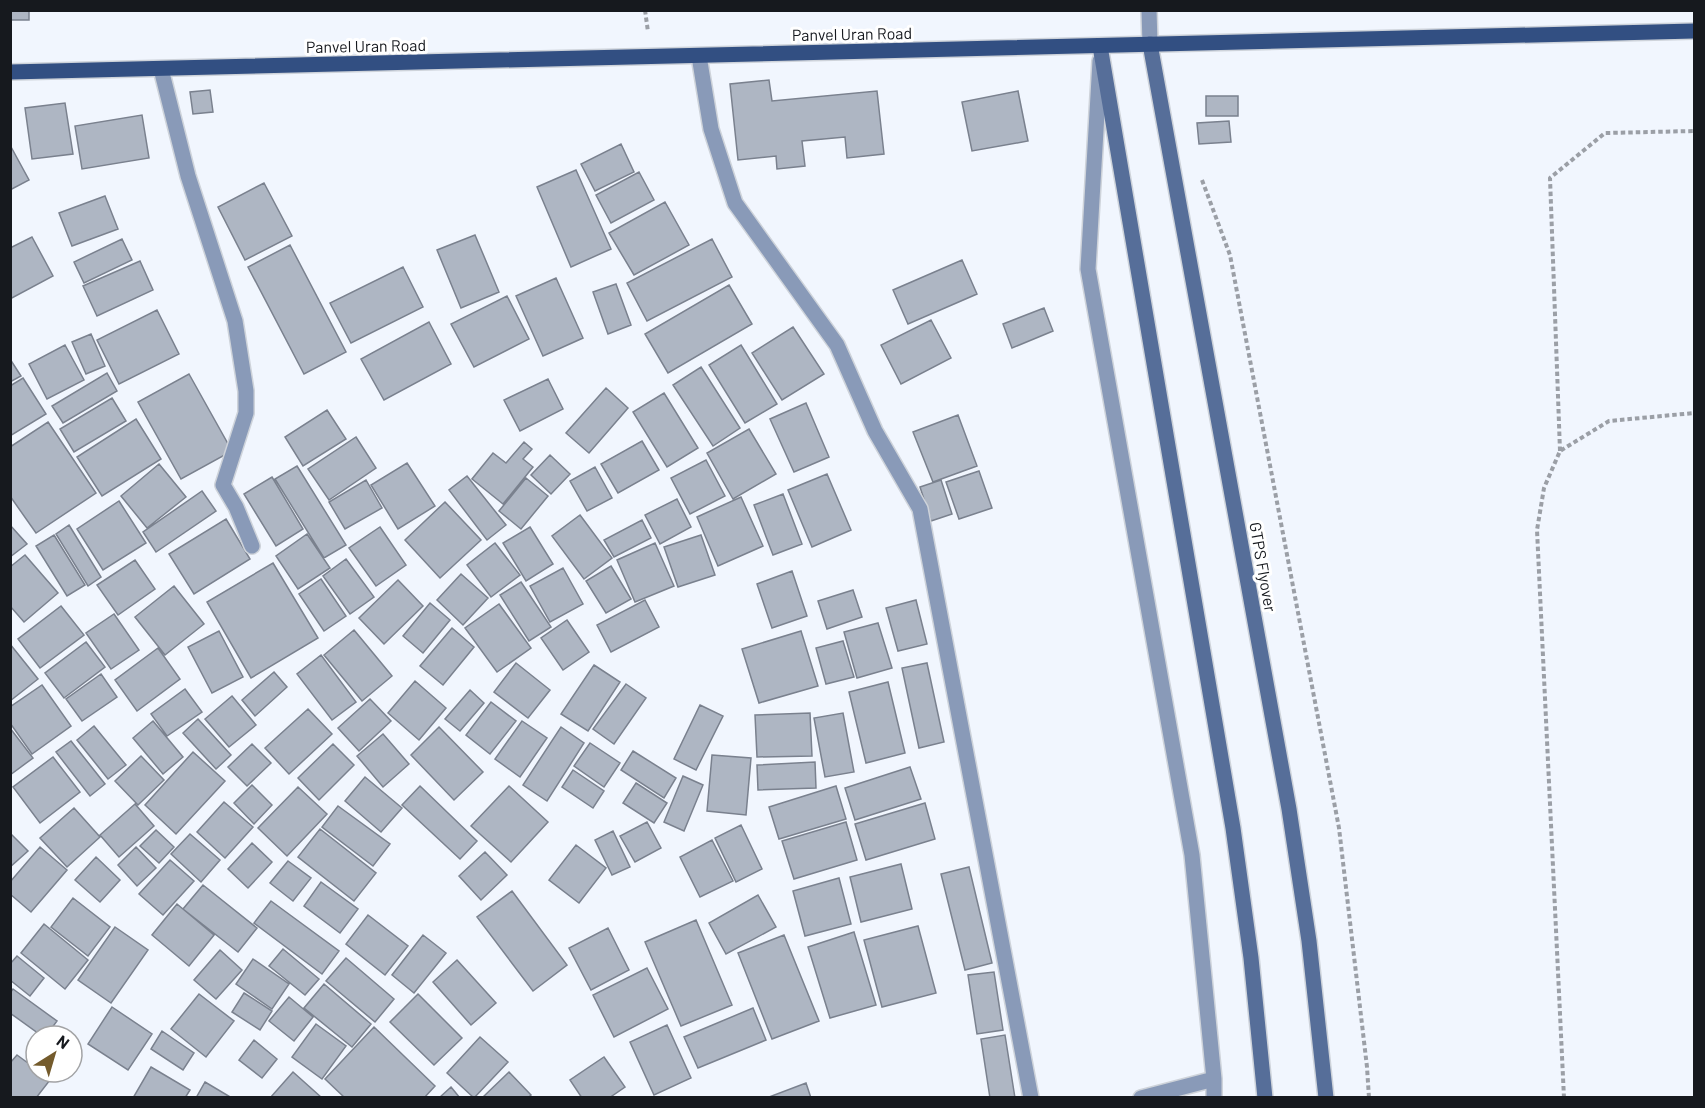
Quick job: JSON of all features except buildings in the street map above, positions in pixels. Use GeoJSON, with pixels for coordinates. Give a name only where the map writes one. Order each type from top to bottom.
{"type":"FeatureCollection","features":[{"type":"Feature","properties":{"kind":"main road","name":"Panvel Uran Road"},"geometry":{"type":"LineString","coordinates":[[10,72],[1695,31]]}},
{"type":"Feature","properties":{"kind":"main road","name":"GTPS Flyover"},"geometry":{"type":"LineString","coordinates":[[1150,44],[1289,810],[1310,941],[1326,1098]]}},
{"type":"Feature","properties":{"kind":"main road"},"geometry":{"type":"LineString","coordinates":[[1100,46],[1233,828],[1251,958],[1265,1098]]}},
{"type":"Feature","properties":{"kind":"street"},"geometry":{"type":"LineString","coordinates":[[1149,10],[1150,44]]}},
{"type":"Feature","properties":{"kind":"street"},"geometry":{"type":"LineString","coordinates":[[1100,46],[1088,269],[1192,855],[1215,1098]]}},
{"type":"Feature","properties":{"kind":"street"},"geometry":{"type":"LineString","coordinates":[[699,56],[711,129],[735,203],[837,345],[875,431],[920,509],[1031,1098]]}},
{"type":"Feature","properties":{"kind":"street"},"geometry":{"type":"LineString","coordinates":[[161,69],[188,176],[235,321],[246,391],[246,413],[223,485],[236,507],[252,546]]}},
{"type":"Feature","properties":{"kind":"street"},"geometry":{"type":"LineString","coordinates":[[1142,1098],[1214,1079]]}},
{"type":"Feature","properties":{"kind":"path"},"geometry":{"type":"LineString","coordinates":[[1564,1098],[1537,530],[1544,488],[1560,451],[1550,178],[1605,132],[1695,131]]}},
{"type":"Feature","properties":{"kind":"path"},"geometry":{"type":"LineString","coordinates":[[1201,177],[1230,255],[1339,828],[1368,1067],[1369,1098]]}},
{"type":"Feature","properties":{"kind":"path"},"geometry":{"type":"LineString","coordinates":[[1560,451],[1609,421],[1695,413]]}}]}
